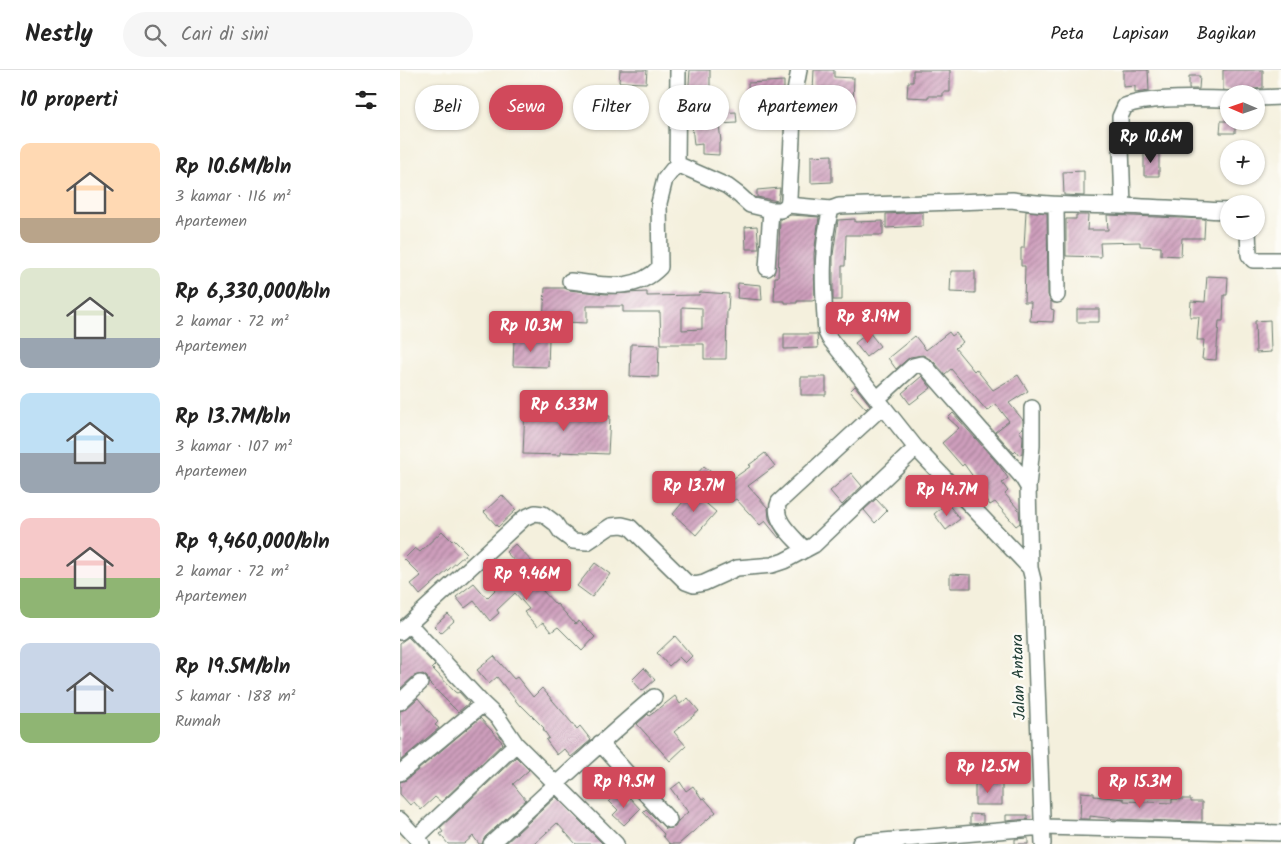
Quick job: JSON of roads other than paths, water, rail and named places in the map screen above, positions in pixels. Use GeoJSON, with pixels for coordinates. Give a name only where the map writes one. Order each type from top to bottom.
{"type":"FeatureCollection","features":[{"type":"Feature","properties":{"kind":"street"},"geometry":{"type":"LineString","coordinates":[[570,281],[624,286],[642,281],[660,267],[659,203],[665,179],[677,164],[678,70]]}},
{"type":"Feature","properties":{"kind":"street"},"geometry":{"type":"LineString","coordinates":[[788,205],[794,97],[799,70]]}},
{"type":"Feature","properties":{"kind":"street"},"geometry":{"type":"LineString","coordinates":[[1265,98],[1281,97]]}},
{"type":"Feature","properties":{"kind":"street"},"geometry":{"type":"LineString","coordinates":[[1123,206],[1120,117],[1125,106],[1155,100],[1220,99]]}},
{"type":"Feature","properties":{"kind":"street"},"geometry":{"type":"LineString","coordinates":[[677,164],[726,186],[750,205],[771,210],[781,210],[788,205],[831,208],[838,206],[1012,200],[1036,204],[1220,211]]}},
{"type":"Feature","properties":{"kind":"street"},"geometry":{"type":"LineString","coordinates":[[1056,205],[1057,295]]}},
{"type":"Feature","properties":{"kind":"street"},"geometry":{"type":"LineString","coordinates":[[831,208],[825,238],[823,268],[826,332],[829,338],[916,448],[1030,568]]}},
{"type":"Feature","properties":{"kind":"street"},"geometry":{"type":"LineString","coordinates":[[767,268],[771,210]]}},
{"type":"Feature","properties":{"kind":"street"},"geometry":{"type":"LineString","coordinates":[[1248,240],[1249,255],[1253,260],[1281,260]]}},
{"type":"Feature","properties":{"kind":"street"},"geometry":{"type":"LineString","coordinates":[[805,550],[780,522],[776,508],[779,502],[917,364],[926,367],[1022,477],[1028,488]]}},
{"type":"Feature","properties":{"kind":"street","name":"Jalan Antara"},"geometry":{"type":"LineString","coordinates":[[1032,408],[1032,446],[1028,488],[1030,568],[1033,580],[1043,844]]}},
{"type":"Feature","properties":{"kind":"street"},"geometry":{"type":"LineString","coordinates":[[616,844],[516,744],[499,719],[404,628],[524,518],[535,513],[543,514],[573,541],[587,542],[611,526],[622,525],[630,527],[686,582],[694,585],[704,583],[737,568],[772,565],[784,561],[814,545],[916,448]]}},
{"type":"Feature","properties":{"kind":"street"},"geometry":{"type":"LineString","coordinates":[[400,702],[420,683]]}},
{"type":"Feature","properties":{"kind":"street"},"geometry":{"type":"LineString","coordinates":[[491,844],[558,784],[600,743],[654,697]]}},
{"type":"Feature","properties":{"kind":"street"},"geometry":{"type":"LineString","coordinates":[[400,773],[483,704]]}},
{"type":"Feature","properties":{"kind":"street"},"geometry":{"type":"LineString","coordinates":[[600,743],[669,820]]}},
{"type":"Feature","properties":{"kind":"street"},"geometry":{"type":"LineString","coordinates":[[402,825],[419,841],[516,744]]}},
{"type":"Feature","properties":{"kind":"street"},"geometry":{"type":"LineString","coordinates":[[860,843],[1043,827],[1281,833]]}}]}
